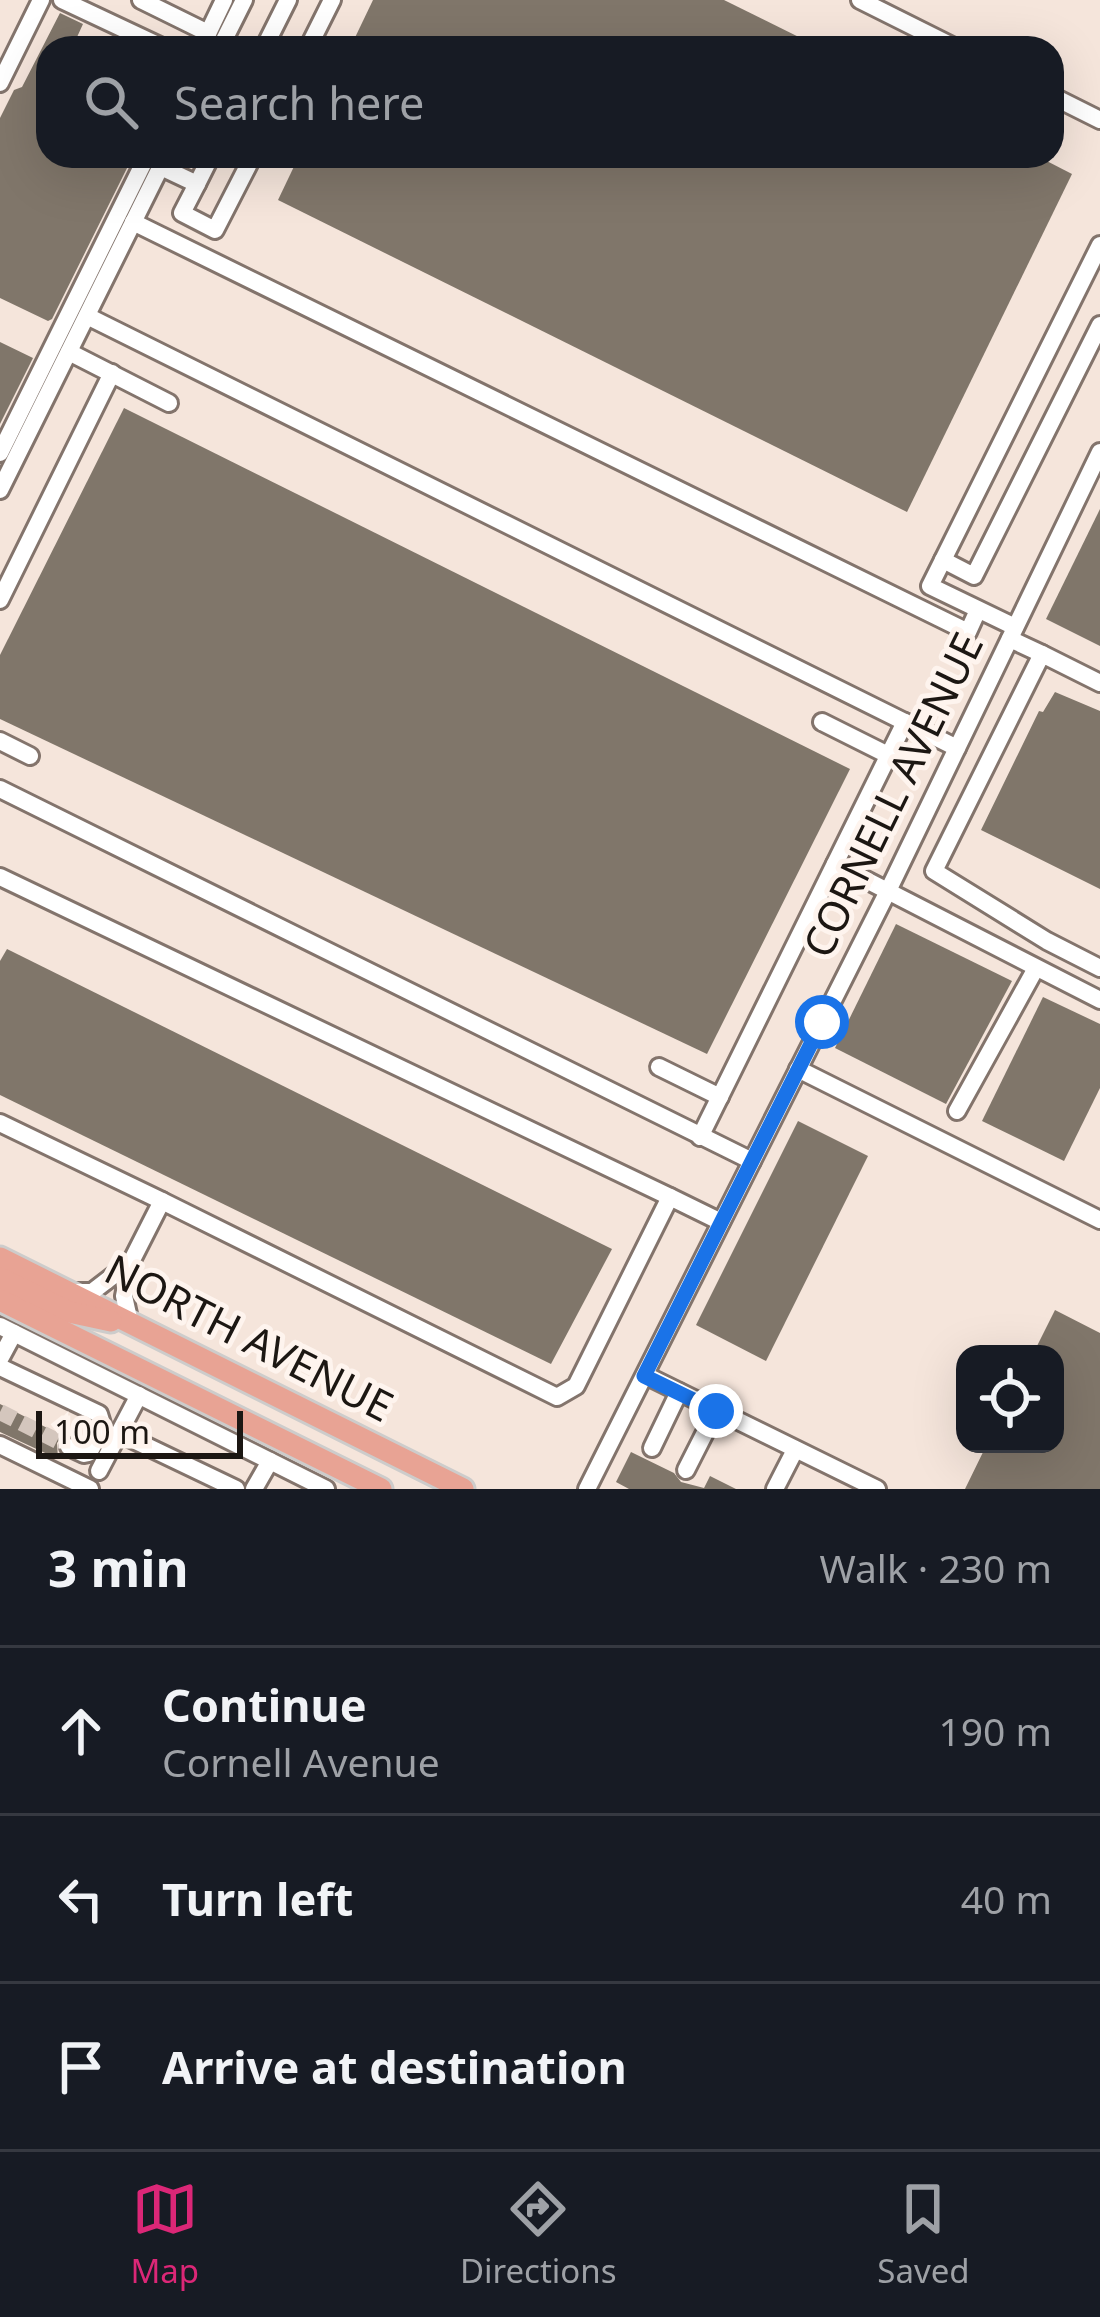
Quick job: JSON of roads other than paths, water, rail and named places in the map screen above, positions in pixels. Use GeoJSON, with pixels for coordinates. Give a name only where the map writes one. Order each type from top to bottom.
{"type":"FeatureCollection","features":[{"type":"Feature","properties":{"kind":"main road","name":"NORTH AVENUE"},"geometry":{"type":"LineString","coordinates":[[0,1258],[463,1489]]}},
{"type":"Feature","properties":{"kind":"main road"},"geometry":{"type":"LineString","coordinates":[[0,1278],[69,1312],[130,1323]]}},
{"type":"Feature","properties":{"kind":"main road","name":"NORTH AVENUE"},"geometry":{"type":"LineString","coordinates":[[0,1300],[381,1489]]}},
{"type":"Feature","properties":{"kind":"street"},"geometry":{"type":"LineString","coordinates":[[0,83],[41,0]]}},
{"type":"Feature","properties":{"kind":"street"},"geometry":{"type":"LineString","coordinates":[[62,0],[138,36]]}},
{"type":"Feature","properties":{"kind":"street"},"geometry":{"type":"LineString","coordinates":[[141,0],[198,36]]}},
{"type":"Feature","properties":{"kind":"street"},"geometry":{"type":"LineString","coordinates":[[226,36],[244,0]]}},
{"type":"Feature","properties":{"kind":"street"},"geometry":{"type":"LineString","coordinates":[[270,36],[288,0]]}},
{"type":"Feature","properties":{"kind":"street"},"geometry":{"type":"LineString","coordinates":[[314,36],[332,0]]}},
{"type":"Feature","properties":{"kind":"street"},"geometry":{"type":"LineString","coordinates":[[860,0],[932,36]]}},
{"type":"Feature","properties":{"kind":"street"},"geometry":{"type":"LineString","coordinates":[[206,36],[220,1]]}},
{"type":"Feature","properties":{"kind":"street"},"geometry":{"type":"LineString","coordinates":[[1064,102],[1100,120]]}},
{"type":"Feature","properties":{"kind":"street"},"geometry":{"type":"LineString","coordinates":[[0,453],[154,168]]}},
{"type":"Feature","properties":{"kind":"street"},"geometry":{"type":"LineString","coordinates":[[0,490],[134,222],[155,168]]}},
{"type":"Feature","properties":{"kind":"street"},"geometry":{"type":"LineString","coordinates":[[171,168],[197,184]]}},
{"type":"Feature","properties":{"kind":"street"},"geometry":{"type":"LineString","coordinates":[[205,168],[182,213],[215,230],[247,168]]}},
{"type":"Feature","properties":{"kind":"street"},"geometry":{"type":"LineString","coordinates":[[134,222],[968,632],[979,610]]}},
{"type":"Feature","properties":{"kind":"street"},"geometry":{"type":"LineString","coordinates":[[1100,245],[930,586],[979,610],[1042,654],[1100,682]]}},
{"type":"Feature","properties":{"kind":"street"},"geometry":{"type":"LineString","coordinates":[[87,316],[957,748]]}},
{"type":"Feature","properties":{"kind":"street"},"geometry":{"type":"LineString","coordinates":[[943,560],[974,576],[1100,325]]}},
{"type":"Feature","properties":{"kind":"street"},"geometry":{"type":"LineString","coordinates":[[69,352],[169,403]]}},
{"type":"Feature","properties":{"kind":"street"},"geometry":{"type":"LineString","coordinates":[[0,600],[112,373]]}},
{"type":"Feature","properties":{"kind":"street","name":"CORNELL AVENUE"},"geometry":{"type":"LineString","coordinates":[[587,1489],[886,893],[1100,452]]}},
{"type":"Feature","properties":{"kind":"street"},"geometry":{"type":"LineString","coordinates":[[1042,654],[934,872],[1100,968]]}},
{"type":"Feature","properties":{"kind":"street"},"geometry":{"type":"LineString","coordinates":[[822,722],[888,755]]}},
{"type":"Feature","properties":{"kind":"street"},"geometry":{"type":"LineString","coordinates":[[700,1137],[905,722]]}},
{"type":"Feature","properties":{"kind":"street"},"geometry":{"type":"LineString","coordinates":[[0,741],[31,756]]}},
{"type":"Feature","properties":{"kind":"street"},"geometry":{"type":"LineString","coordinates":[[0,789],[752,1161]]}},
{"type":"Feature","properties":{"kind":"street"},"geometry":{"type":"LineString","coordinates":[[835,864],[1100,1000]]}},
{"type":"Feature","properties":{"kind":"street"},"geometry":{"type":"LineString","coordinates":[[0,877],[721,1222]]}},
{"type":"Feature","properties":{"kind":"street"},"geometry":{"type":"LineString","coordinates":[[957,1111],[1036,968]]}},
{"type":"Feature","properties":{"kind":"street"},"geometry":{"type":"LineString","coordinates":[[659,1067],[720,1097]]}},
{"type":"Feature","properties":{"kind":"street"},"geometry":{"type":"LineString","coordinates":[[798,1069],[1100,1220]]}},
{"type":"Feature","properties":{"kind":"street"},"geometry":{"type":"LineString","coordinates":[[0,1123],[557,1397],[576,1386],[670,1197]]}},
{"type":"Feature","properties":{"kind":"street"},"geometry":{"type":"LineString","coordinates":[[130,1323],[124,1295],[131,1262],[162,1201]]}},
{"type":"Feature","properties":{"kind":"street"},"geometry":{"type":"LineString","coordinates":[[69,1292],[92,1292],[131,1262]]}},
{"type":"Feature","properties":{"kind":"street"},"geometry":{"type":"LineString","coordinates":[[69,1447],[89,1453],[103,1427],[99,1414],[0,1363],[7,1329],[270,1461],[298,1483],[326,1489]]}},
{"type":"Feature","properties":{"kind":"street"},"geometry":{"type":"LineString","coordinates":[[644,1376],[877,1489]]}},
{"type":"Feature","properties":{"kind":"street"},"geometry":{"type":"LineString","coordinates":[[652,1448],[679,1392]]}},
{"type":"Feature","properties":{"kind":"street"},"geometry":{"type":"LineString","coordinates":[[100,1471],[139,1395]]}},
{"type":"Feature","properties":{"kind":"street"},"geometry":{"type":"LineString","coordinates":[[686,1470],[716,1411]]}},
{"type":"Feature","properties":{"kind":"street"},"geometry":{"type":"LineString","coordinates":[[119,1433],[236,1489]]}},
{"type":"Feature","properties":{"kind":"street"},"geometry":{"type":"LineString","coordinates":[[0,1444],[62,1483],[90,1489]]}},
{"type":"Feature","properties":{"kind":"street"},"geometry":{"type":"LineString","coordinates":[[775,1489],[795,1450]]}},
{"type":"Feature","properties":{"kind":"street"},"geometry":{"type":"LineString","coordinates":[[254,1489],[270,1461]]}},
{"type":"Feature","properties":{"kind":"tunnel"},"geometry":{"type":"LineString","coordinates":[[0,1412],[69,1447]]}}]}
